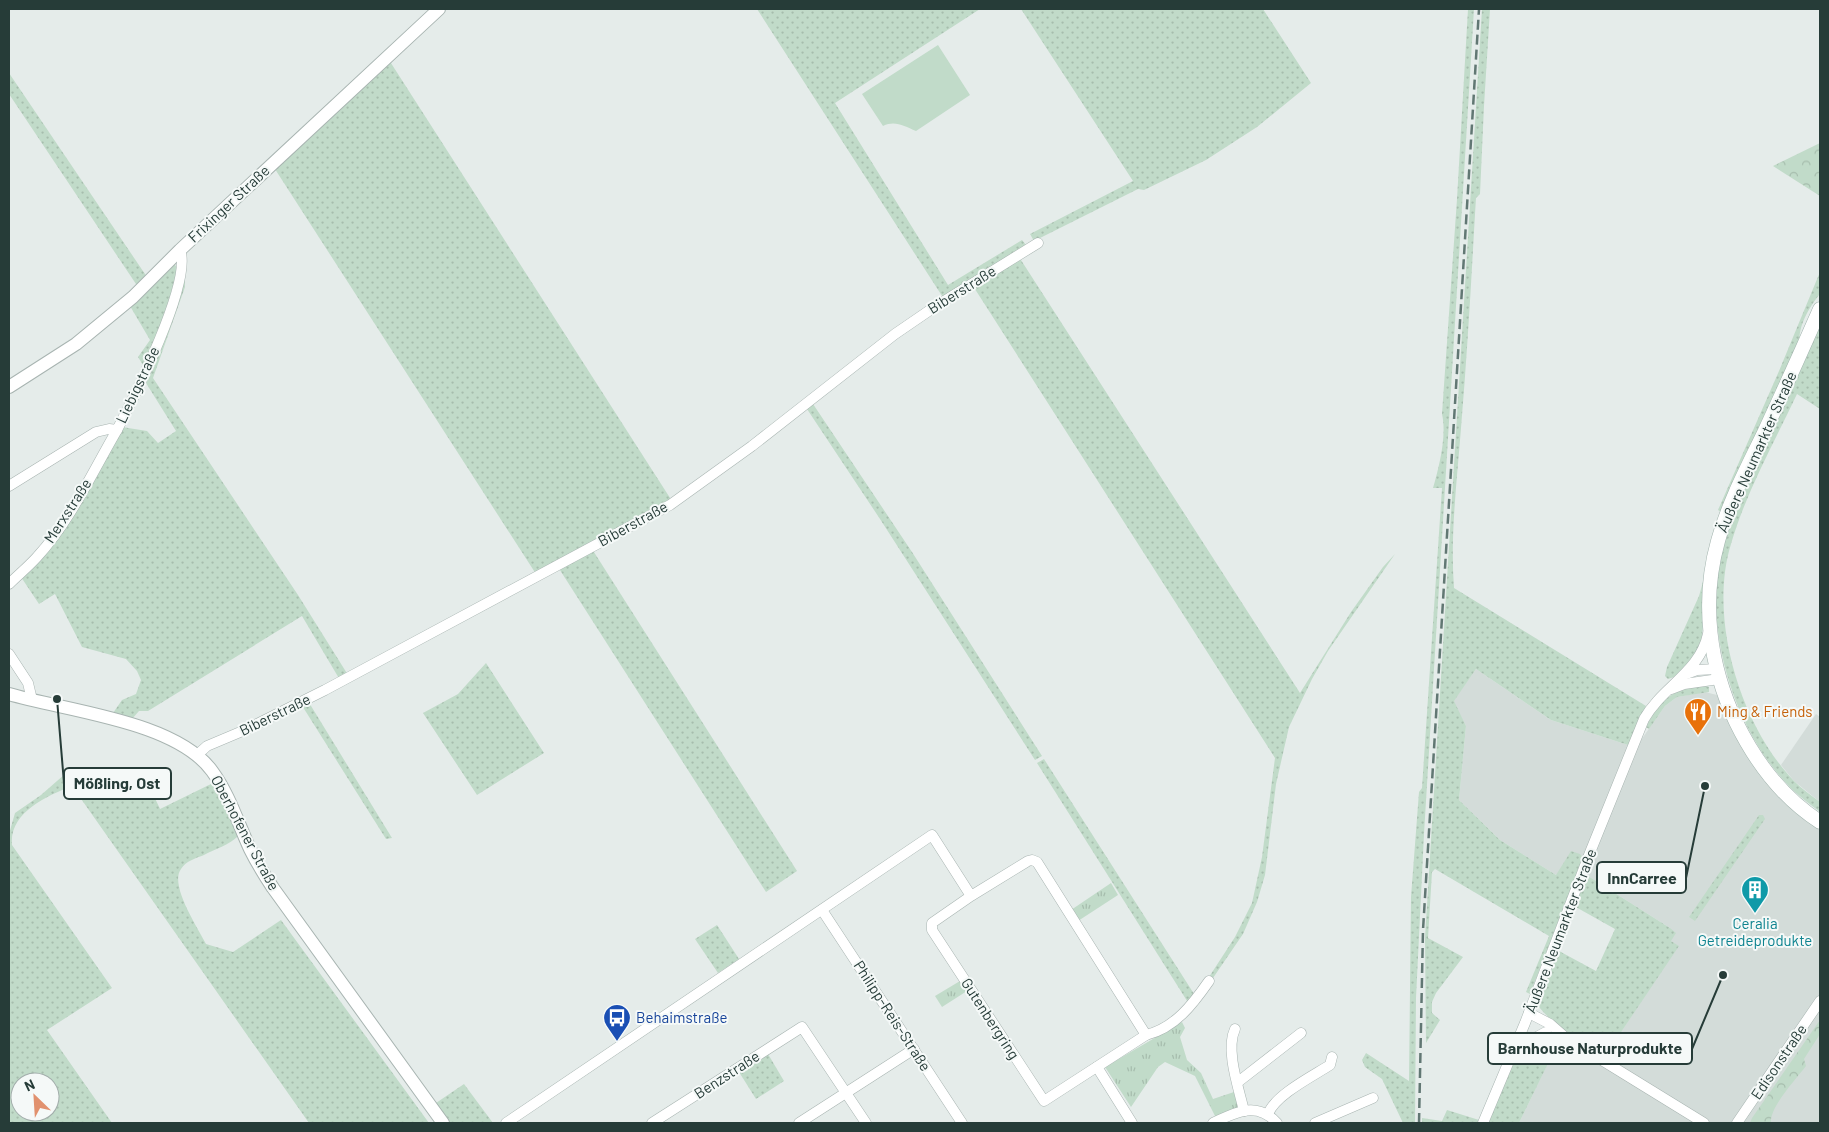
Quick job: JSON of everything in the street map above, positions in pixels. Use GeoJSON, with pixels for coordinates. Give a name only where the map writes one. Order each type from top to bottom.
{"type":"FeatureCollection","features":[{"type":"Feature","properties":{"kind":"main road","name":"Äußere Neumarkter Straße"},"geometry":{"type":"LineString","coordinates":[[1718,674],[1710,629],[1711,575],[1718,542],[1723,525],[1744,476],[1820,309]]}},
{"type":"Feature","properties":{"kind":"main road"},"geometry":{"type":"LineString","coordinates":[[1718,674],[1741,732],[1760,761],[1783,791],[1820,822]]}},
{"type":"Feature","properties":{"kind":"street","name":"Frixinger Straße"},"geometry":{"type":"LineString","coordinates":[[9,387],[57,357],[133,297],[180,250],[439,9]]}},
{"type":"Feature","properties":{"kind":"street","name":"Biberstraße"},"geometry":{"type":"LineString","coordinates":[[197,755],[207,746],[245,730],[324,690],[670,505],[752,446],[895,334],[1038,243]]}},
{"type":"Feature","properties":{"kind":"street","name":"Liebigstraße"},"geometry":{"type":"LineString","coordinates":[[9,486],[96,432],[109,429],[117,430],[146,373],[160,339],[182,270],[180,250]]}},
{"type":"Feature","properties":{"kind":"street","name":"Merxstraße"},"geometry":{"type":"LineString","coordinates":[[9,584],[37,557],[52,539],[67,517],[117,430]]}},
{"type":"Feature","properties":{"kind":"street","name":"Äußere Neumarkter Straße"},"geometry":{"type":"LineString","coordinates":[[1483,1123],[1529,1013],[1589,855],[1644,719],[1654,704],[1695,664],[1702,654],[1710,629]]}},
{"type":"Feature","properties":{"kind":"street"},"geometry":{"type":"LineString","coordinates":[[9,654],[28,682],[32,700]]}},
{"type":"Feature","properties":{"kind":"street"},"geometry":{"type":"LineString","coordinates":[[1685,674],[1697,670],[1718,674]]}},
{"type":"Feature","properties":{"kind":"street","name":"Äußere Neumarkter Straße"},"geometry":{"type":"LineString","coordinates":[[1670,689],[1718,674]]}},
{"type":"Feature","properties":{"kind":"street","name":"Oberhofener Straße"},"geometry":{"type":"LineString","coordinates":[[9,694],[139,727],[172,739],[197,755],[210,768],[216,778],[257,862],[278,896],[443,1123]]}},
{"type":"Feature","properties":{"kind":"street"},"geometry":{"type":"LineString","coordinates":[[506,1123],[932,835],[971,896]]}},
{"type":"Feature","properties":{"kind":"street","name":"Gutenbergring"},"geometry":{"type":"LineString","coordinates":[[1146,1035],[1036,862],[1028,861],[971,896],[932,923],[932,930],[1044,1101],[1146,1035],[1173,1022],[1187,1011],[1209,980]]}},
{"type":"Feature","properties":{"kind":"street","name":"Philipp-Reis-Straße"},"geometry":{"type":"LineString","coordinates":[[822,910],[962,1123]]}},
{"type":"Feature","properties":{"kind":"street","name":"Edisonstraße"},"geometry":{"type":"LineString","coordinates":[[1737,1123],[1820,1001]]}},
{"type":"Feature","properties":{"kind":"street"},"geometry":{"type":"LineString","coordinates":[[1529,1013],[1550,1024],[1566,1038],[1704,1123]]}},
{"type":"Feature","properties":{"kind":"street"},"geometry":{"type":"LineString","coordinates":[[1525,1023],[1566,1038]]}},
{"type":"Feature","properties":{"kind":"street","name":"Benzstraße"},"geometry":{"type":"LineString","coordinates":[[652,1123],[802,1026],[846,1092]]}},
{"type":"Feature","properties":{"kind":"street"},"geometry":{"type":"LineString","coordinates":[[1235,1029],[1230,1042],[1244,1111]]}},
{"type":"Feature","properties":{"kind":"street"},"geometry":{"type":"LineString","coordinates":[[1238,1082],[1301,1033]]}},
{"type":"Feature","properties":{"kind":"street"},"geometry":{"type":"LineString","coordinates":[[1508,1065],[1531,1040],[1548,1033]]}},
{"type":"Feature","properties":{"kind":"street"},"geometry":{"type":"LineString","coordinates":[[799,1123],[914,1049]]}},
{"type":"Feature","properties":{"kind":"street"},"geometry":{"type":"LineString","coordinates":[[1268,1114],[1280,1099],[1330,1065],[1332,1057]]}},
{"type":"Feature","properties":{"kind":"street"},"geometry":{"type":"LineString","coordinates":[[1097,1067],[1132,1123]]}},
{"type":"Feature","properties":{"kind":"street"},"geometry":{"type":"LineString","coordinates":[[846,1092],[866,1123]]}},
{"type":"Feature","properties":{"kind":"street"},"geometry":{"type":"LineString","coordinates":[[1315,1123],[1373,1098]]}},
{"type":"Feature","properties":{"kind":"street"},"geometry":{"type":"LineString","coordinates":[[1213,1123],[1232,1114],[1244,1111],[1268,1114],[1278,1123]]}},
{"type":"Feature","properties":{"kind":"shaded area"},"geometry":{"type":"Polygon","coordinates":[[[1476,669],[1551,720],[1628,745],[1583,861],[1556,875],[1500,840],[1459,800],[1466,726],[1453,701],[1476,669]]]}},
{"type":"Feature","properties":{"kind":"shaded area"},"geometry":{"type":"Polygon","coordinates":[[[1705,692],[1717,695],[1735,736],[1747,755],[1784,798],[1820,831],[1820,1123],[1519,1123],[1564,1030],[1605,1056],[1678,946],[1671,941],[1670,928],[1585,874],[1641,740],[1665,706],[1677,697],[1705,692]]]}},
{"type":"Feature","properties":{"kind":"shaded area"},"geometry":{"type":"Polygon","coordinates":[[[1816,714],[1820,717],[1820,802],[1794,781],[1781,765],[1816,714]]]}},
{"type":"Feature","properties":{"kind":"green space"},"geometry":{"type":"Polygon","coordinates":[[[757,9],[980,9],[835,103],[948,285],[1022,240],[1026,245],[944,299],[757,9]]]}},
{"type":"Feature","properties":{"kind":"green space"},"geometry":{"type":"Polygon","coordinates":[[[1021,9],[1263,9],[1311,83],[1257,127],[1206,160],[1144,190],[1138,189],[1034,241],[1030,234],[1133,181],[1021,9]]]}},
{"type":"Feature","properties":{"kind":"green space"},"geometry":{"type":"Polygon","coordinates":[[[1468,9],[1474,9],[1424,834],[1416,998],[1415,1123],[1403,1123],[1382,1079],[1365,1067],[1362,1060],[1366,1053],[1409,1081],[1411,897],[1419,792],[1422,788],[1442,488],[1433,488],[1440,461],[1444,432],[1442,414],[1468,9]]]}},
{"type":"Feature","properties":{"kind":"green space"},"geometry":{"type":"Polygon","coordinates":[[[1482,9],[1490,9],[1480,194],[1476,198],[1467,348],[1454,508],[1454,588],[1646,706],[1628,745],[1551,720],[1476,669],[1454,701],[1466,726],[1459,800],[1500,840],[1556,875],[1571,851],[1580,854],[1583,858],[1530,994],[1526,992],[1549,936],[1435,869],[1432,872],[1428,938],[1463,957],[1436,993],[1432,1002],[1432,1013],[1440,1020],[1426,1043],[1425,938],[1482,9]]]}},
{"type":"Feature","properties":{"kind":"green space"},"geometry":{"type":"Polygon","coordinates":[[[938,45],[970,95],[916,131],[896,124],[883,126],[862,94],[938,45]]]}},
{"type":"Feature","properties":{"kind":"green space"},"geometry":{"type":"Polygon","coordinates":[[[389,60],[672,501],[536,574],[273,166],[389,60]]]}},
{"type":"Feature","properties":{"kind":"green space"},"geometry":{"type":"Polygon","coordinates":[[[9,73],[147,277],[138,287],[9,94],[9,73]]]}},
{"type":"Feature","properties":{"kind":"green space"},"geometry":{"type":"Polygon","coordinates":[[[1820,143],[1820,196],[1773,166],[1820,143]]]}},
{"type":"Feature","properties":{"kind":"green space"},"geometry":{"type":"Polygon","coordinates":[[[1019,257],[1300,693],[1351,612],[1383,567],[1395,554],[1328,651],[1289,727],[1276,784],[1265,875],[1257,902],[1243,934],[1213,978],[1209,977],[1235,937],[1252,903],[1262,857],[1275,758],[973,286],[1019,257]]]}},
{"type":"Feature","properties":{"kind":"green space"},"geometry":{"type":"Polygon","coordinates":[[[173,263],[178,268],[165,315],[146,370],[138,357],[150,340],[130,306],[173,263]]]}},
{"type":"Feature","properties":{"kind":"green space"},"geometry":{"type":"Polygon","coordinates":[[[185,271],[185,287],[153,378],[298,595],[348,675],[340,680],[302,616],[148,711],[139,711],[132,719],[113,713],[122,700],[136,694],[141,680],[137,671],[126,659],[82,647],[55,594],[39,604],[21,577],[122,427],[147,431],[158,443],[176,431],[146,383],[185,271]]]}},
{"type":"Feature","properties":{"kind":"green space"},"geometry":{"type":"Polygon","coordinates":[[[1820,272],[1820,294],[1812,304],[1802,324],[1800,344],[1762,421],[1721,512],[1718,510],[1820,272]]]}},
{"type":"Feature","properties":{"kind":"green space"},"geometry":{"type":"Polygon","coordinates":[[[1820,324],[1820,409],[1797,394],[1752,487],[1737,525],[1725,573],[1724,604],[1727,637],[1744,701],[1758,731],[1775,758],[1794,781],[1820,802],[1820,812],[1799,796],[1770,763],[1753,738],[1740,711],[1721,652],[1716,592],[1720,557],[1734,512],[1820,324]]]}},
{"type":"Feature","properties":{"kind":"green space"},"geometry":{"type":"Polygon","coordinates":[[[811,401],[912,552],[1042,756],[1035,760],[805,406],[811,401]]]}},
{"type":"Feature","properties":{"kind":"green space"},"geometry":{"type":"Polygon","coordinates":[[[592,549],[797,871],[766,892],[558,567],[592,549]]]}},
{"type":"Feature","properties":{"kind":"green space"},"geometry":{"type":"Polygon","coordinates":[[[1705,575],[1700,651],[1677,676],[1668,679],[1665,676],[1667,667],[1699,596],[1705,575]]]}},
{"type":"Feature","properties":{"kind":"green space"},"geometry":{"type":"Polygon","coordinates":[[[486,663],[544,753],[477,795],[423,713],[458,694],[486,663]]]}},
{"type":"Feature","properties":{"kind":"green space"},"geometry":{"type":"Polygon","coordinates":[[[1702,685],[1709,687],[1709,692],[1677,697],[1665,706],[1649,729],[1646,727],[1651,717],[1668,697],[1682,690],[1702,685]]]}},
{"type":"Feature","properties":{"kind":"green space"},"geometry":{"type":"Polygon","coordinates":[[[308,701],[392,838],[386,839],[301,704],[308,701]]]}},
{"type":"Feature","properties":{"kind":"green space"},"geometry":{"type":"Polygon","coordinates":[[[1044,759],[1196,997],[1189,1004],[1037,763],[1044,759]]]}},
{"type":"Feature","properties":{"kind":"green space"},"geometry":{"type":"Polygon","coordinates":[[[73,767],[81,771],[98,774],[141,768],[160,809],[213,783],[238,836],[226,844],[188,862],[183,866],[178,876],[186,906],[206,944],[233,952],[281,920],[429,1123],[309,1123],[72,786],[51,795],[31,807],[16,824],[12,845],[112,988],[47,1030],[112,1123],[9,1123],[9,834],[15,813],[41,795],[73,767]]]}},
{"type":"Feature","properties":{"kind":"green space"},"geometry":{"type":"Polygon","coordinates":[[[1759,815],[1763,815],[1765,819],[1695,921],[1689,917],[1759,815]]]}},
{"type":"Feature","properties":{"kind":"green space"},"geometry":{"type":"Polygon","coordinates":[[[1585,874],[1670,928],[1676,933],[1671,941],[1679,946],[1605,1056],[1561,1028],[1539,1007],[1539,1001],[1559,951],[1596,971],[1615,929],[1574,906],[1585,874]]]}},
{"type":"Feature","properties":{"kind":"green space"},"geometry":{"type":"Polygon","coordinates":[[[1111,883],[1118,895],[1078,921],[1071,910],[1111,883]]]}},
{"type":"Feature","properties":{"kind":"green space"},"geometry":{"type":"Polygon","coordinates":[[[717,925],[739,959],[718,973],[695,939],[717,925]]]}},
{"type":"Feature","properties":{"kind":"green space"},"geometry":{"type":"Polygon","coordinates":[[[960,981],[967,991],[942,1007],[935,996],[960,981]]]}},
{"type":"Feature","properties":{"kind":"green space"},"geometry":{"type":"Polygon","coordinates":[[[1820,1020],[1820,1034],[1804,1059],[1806,1066],[1774,1110],[1771,1123],[1750,1123],[1752,1118],[1820,1020]]]}},
{"type":"Feature","properties":{"kind":"green space"},"geometry":{"type":"Polygon","coordinates":[[[1182,1022],[1185,1028],[1180,1037],[1187,1060],[1201,1073],[1213,1099],[1237,1091],[1241,1109],[1216,1118],[1195,1076],[1165,1062],[1158,1067],[1131,1107],[1105,1067],[1182,1022]]]}},
{"type":"Feature","properties":{"kind":"green space"},"geometry":{"type":"Polygon","coordinates":[[[1550,1035],[1560,1039],[1519,1123],[1487,1123],[1503,1084],[1518,1058],[1527,1047],[1538,1039],[1550,1035]]]}},
{"type":"Feature","properties":{"kind":"green space"},"geometry":{"type":"Polygon","coordinates":[[[768,1054],[784,1081],[756,1099],[739,1072],[768,1054]]]}},
{"type":"Feature","properties":{"kind":"green space"},"geometry":{"type":"Polygon","coordinates":[[[464,1084],[493,1123],[450,1123],[436,1103],[464,1084]]]}},
{"type":"Feature","properties":{"kind":"green space"},"geometry":{"type":"Polygon","coordinates":[[[1447,1110],[1479,1120],[1478,1123],[1422,1123],[1422,1118],[1442,1121],[1447,1110]]]}},
{"type":"Feature","properties":{"kind":"railway"},"geometry":{"type":"LineString","coordinates":[[1419,1123],[1423,930],[1479,9]]}},
{"type":"Feature","properties":{"kind":"place","name":"Mößling, Ost"},"geometry":{"type":"Point","coordinates":[57,699]}},
{"type":"Feature","properties":{"kind":"place","name":"Ming & Friends"},"geometry":{"type":"Point","coordinates":[1698,736]}},
{"type":"Feature","properties":{"kind":"place","name":"InnCarree"},"geometry":{"type":"Point","coordinates":[1705,786]}},
{"type":"Feature","properties":{"kind":"place","name":"Ceralia Getreideprodukte"},"geometry":{"type":"Point","coordinates":[1755,914]}},
{"type":"Feature","properties":{"kind":"place","name":"Barnhouse Naturprodukte"},"geometry":{"type":"Point","coordinates":[1723,975]}},
{"type":"Feature","properties":{"kind":"place","name":"Behaimstraße"},"geometry":{"type":"Point","coordinates":[617,1042]}}]}
